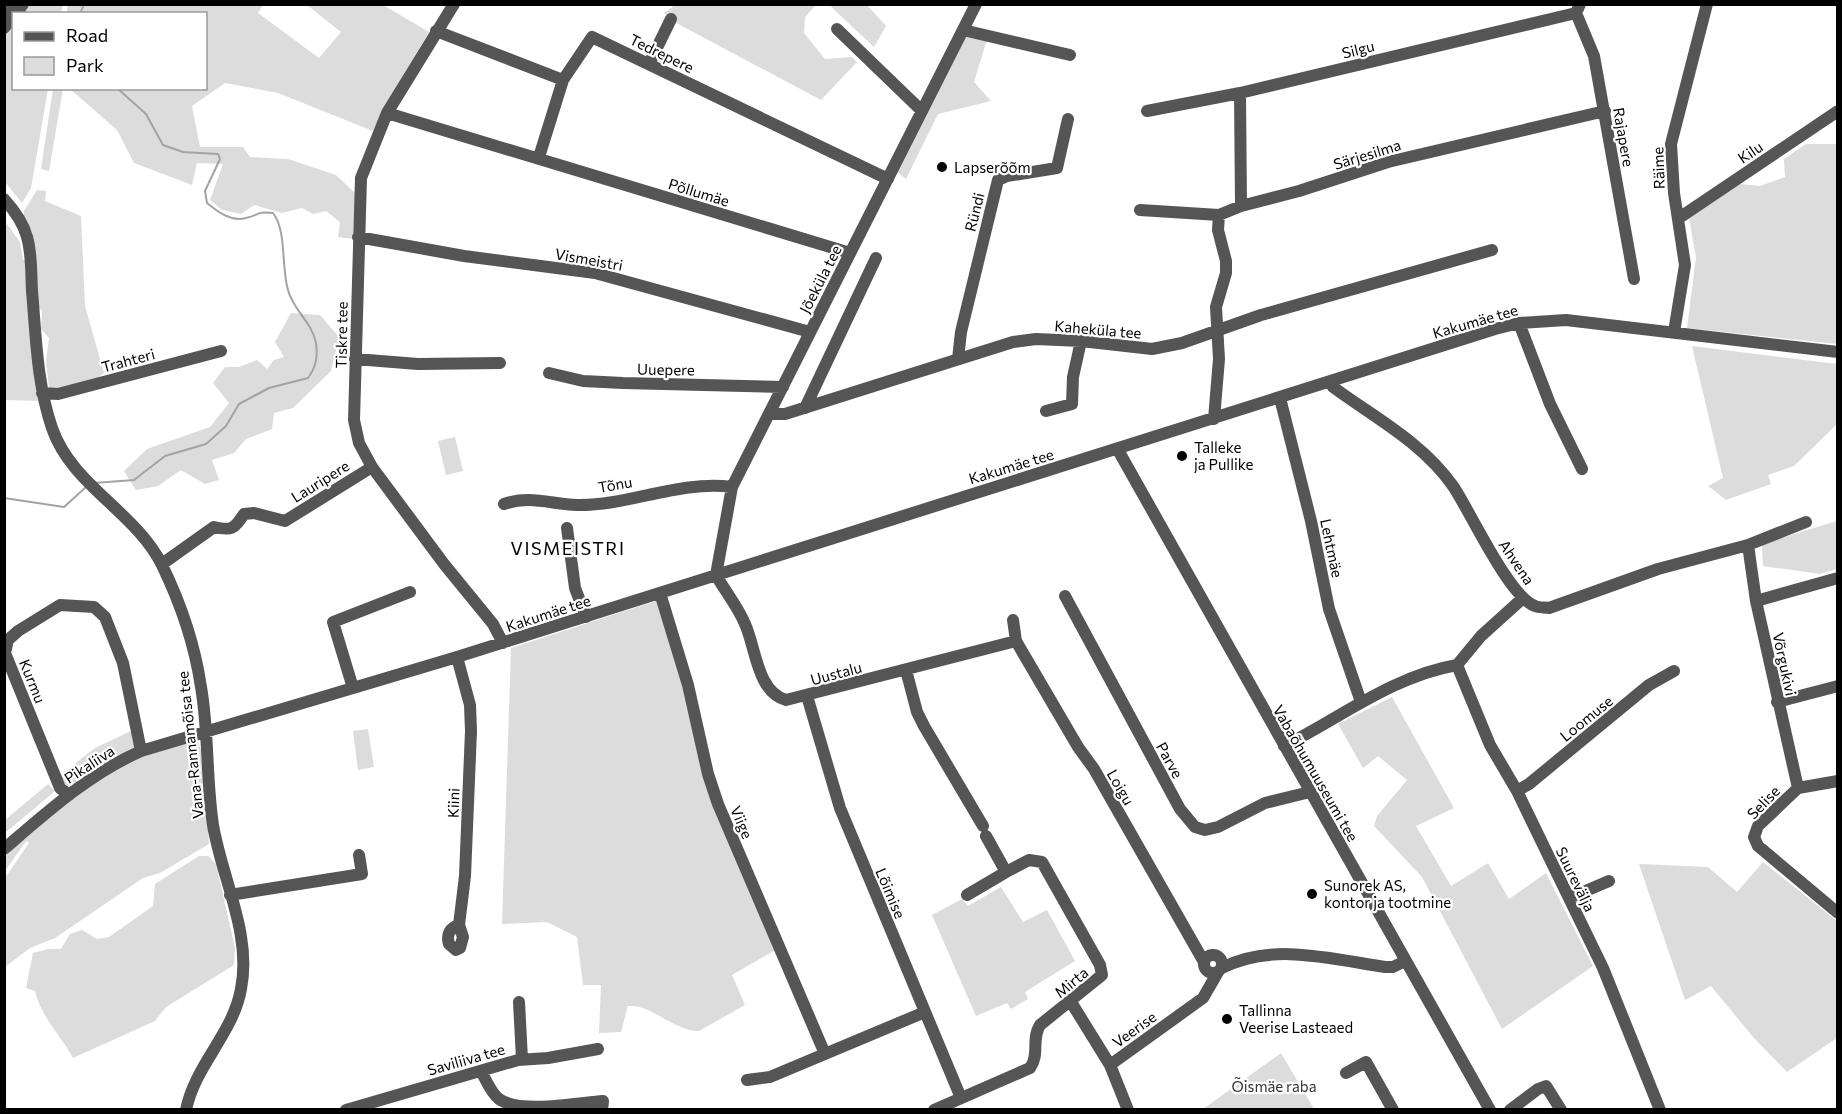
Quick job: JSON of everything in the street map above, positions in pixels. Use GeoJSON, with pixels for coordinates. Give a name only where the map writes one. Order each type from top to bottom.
{"type":"FeatureCollection","features":[{"type":"Feature","properties":{"kind":"street"},"geometry":{"type":"LineString","coordinates":[[4,11],[10,4]]}},
{"type":"Feature","properties":{"kind":"street","name":"Tiskre tee"},"geometry":{"type":"LineString","coordinates":[[454,4],[387,113],[361,178],[354,420],[359,443],[372,467],[492,624],[503,643]]}},
{"type":"Feature","properties":{"kind":"street","name":"Jõeküla tee"},"geometry":{"type":"LineString","coordinates":[[716,575],[732,487],[976,4]]}},
{"type":"Feature","properties":{"kind":"street","name":"Räime"},"geometry":{"type":"LineString","coordinates":[[1674,332],[1685,265],[1674,193],[1671,144],[1707,4]]}},
{"type":"Feature","properties":{"kind":"street","name":"Silgu"},"geometry":{"type":"LineString","coordinates":[[1147,111],[1240,93],[1578,9]]}},
{"type":"Feature","properties":{"kind":"street","name":"Rajapere"},"geometry":{"type":"LineString","coordinates":[[1578,9],[1593,57],[1605,111],[1634,279]]}},
{"type":"Feature","properties":{"kind":"street"},"geometry":{"type":"LineString","coordinates":[[649,64],[671,19]]}},
{"type":"Feature","properties":{"kind":"street"},"geometry":{"type":"LineString","coordinates":[[837,29],[922,111]]}},
{"type":"Feature","properties":{"kind":"street"},"geometry":{"type":"LineString","coordinates":[[963,30],[1070,55]]}},
{"type":"Feature","properties":{"kind":"street"},"geometry":{"type":"LineString","coordinates":[[436,31],[563,80],[539,157]]}},
{"type":"Feature","properties":{"kind":"street","name":"Tedrepere"},"geometry":{"type":"LineString","coordinates":[[563,80],[592,37],[888,178]]}},
{"type":"Feature","properties":{"kind":"street"},"geometry":{"type":"LineString","coordinates":[[1240,93],[1241,206]]}},
{"type":"Feature","properties":{"kind":"street","name":"Särjesilma"},"geometry":{"type":"LineString","coordinates":[[1140,210],[1219,215],[1241,206],[1299,191],[1399,159],[1605,111]]}},
{"type":"Feature","properties":{"kind":"street","name":"Kilu"},"geometry":{"type":"LineString","coordinates":[[1679,218],[1838,111]]}},
{"type":"Feature","properties":{"kind":"street","name":"Põllumäe"},"geometry":{"type":"LineString","coordinates":[[387,113],[539,157],[850,253]]}},
{"type":"Feature","properties":{"kind":"street","name":"Ründi"},"geometry":{"type":"LineString","coordinates":[[958,359],[961,332],[998,180],[1007,176],[1057,168],[1068,118]]}},
{"type":"Feature","properties":{"kind":"street","name":"Vana-Rannamõisa tee"},"geometry":{"type":"LineString","coordinates":[[4,199],[16,212],[27,237],[42,393],[58,443],[66,458],[84,478],[138,530],[162,564],[195,659],[206,733],[214,827],[243,952],[241,989],[232,1019],[196,1081],[186,1110]]}},
{"type":"Feature","properties":{"kind":"street"},"geometry":{"type":"LineString","coordinates":[[1214,419],[1219,359],[1215,332],[1216,307],[1226,273],[1226,261],[1218,230],[1219,215]]}},
{"type":"Feature","properties":{"kind":"street","name":"Vismeistri"},"geometry":{"type":"LineString","coordinates":[[358,237],[464,256],[595,273],[810,332]]}},
{"type":"Feature","properties":{"kind":"street","name":"Kaheküla tee"},"geometry":{"type":"LineString","coordinates":[[769,414],[785,414],[1013,342],[1036,339],[1081,341],[1152,349],[1182,343],[1261,315],[1492,250]]}},
{"type":"Feature","properties":{"kind":"street"},"geometry":{"type":"LineString","coordinates":[[805,408],[876,258]]}},
{"type":"Feature","properties":{"kind":"street","name":"Kakumäe tee"},"geometry":{"type":"LineString","coordinates":[[206,733],[503,643],[1519,323],[1566,320],[1838,352]]}},
{"type":"Feature","properties":{"kind":"street"},"geometry":{"type":"LineString","coordinates":[[1519,323],[1550,404],[1582,469]]}},
{"type":"Feature","properties":{"kind":"street"},"geometry":{"type":"LineString","coordinates":[[1046,411],[1072,404],[1074,368],[1081,341]]}},
{"type":"Feature","properties":{"kind":"street","name":"Trahteri"},"geometry":{"type":"LineString","coordinates":[[42,393],[58,394],[221,351]]}},
{"type":"Feature","properties":{"kind":"street"},"geometry":{"type":"LineString","coordinates":[[355,359],[418,364],[500,363]]}},
{"type":"Feature","properties":{"kind":"street","name":"Uuepere"},"geometry":{"type":"LineString","coordinates":[[549,373],[583,381],[783,387]]}},
{"type":"Feature","properties":{"kind":"street","name":"Ahvena"},"geometry":{"type":"LineString","coordinates":[[1331,382],[1333,387],[1420,448],[1453,486],[1486,543],[1523,598],[1536,606],[1549,608],[1658,569],[1748,545],[1806,522]]}},
{"type":"Feature","properties":{"kind":"street","name":"Lehtmäe"},"geometry":{"type":"LineString","coordinates":[[1280,398],[1311,521],[1329,609],[1361,702]]}},
{"type":"Feature","properties":{"kind":"street","name":"Vabaõhumuuseumi tee"},"geometry":{"type":"LineString","coordinates":[[1118,450],[1490,1110]]}},
{"type":"Feature","properties":{"kind":"street","name":"Lauripere"},"geometry":{"type":"LineString","coordinates":[[162,564],[214,527],[230,530],[235,528],[244,514],[254,513],[285,521],[372,467]]}},
{"type":"Feature","properties":{"kind":"street","name":"Tõnu"},"geometry":{"type":"LineString","coordinates":[[504,504],[530,499],[577,505],[651,492],[717,485],[732,487]]}},
{"type":"Feature","properties":{"kind":"street"},"geometry":{"type":"LineString","coordinates":[[567,528],[575,588],[586,617]]}},
{"type":"Feature","properties":{"kind":"street","name":"Võrgukivi"},"geometry":{"type":"LineString","coordinates":[[1748,545],[1756,601],[1798,788]]}},
{"type":"Feature","properties":{"kind":"street","name":"Uustalu"},"geometry":{"type":"LineString","coordinates":[[716,575],[745,622],[766,686],[775,697],[786,700],[1016,640]]}},
{"type":"Feature","properties":{"kind":"street"},"geometry":{"type":"LineString","coordinates":[[1756,601],[1838,578]]}},
{"type":"Feature","properties":{"kind":"street"},"geometry":{"type":"LineString","coordinates":[[353,688],[333,622],[410,592]]}},
{"type":"Feature","properties":{"kind":"street","name":"Viige"},"geometry":{"type":"LineString","coordinates":[[660,593],[688,685],[708,774],[718,804],[825,1054]]}},
{"type":"Feature","properties":{"kind":"street","name":"Parve"},"geometry":{"type":"LineString","coordinates":[[1065,596],[1180,809],[1195,827],[1205,830],[1218,827],[1265,803],[1310,792]]}},
{"type":"Feature","properties":{"kind":"street"},"geometry":{"type":"LineString","coordinates":[[1284,746],[1361,702],[1436,669],[1457,665],[1481,636],[1523,598]]}},
{"type":"Feature","properties":{"kind":"street","name":"Kurmu"},"geometry":{"type":"LineString","coordinates":[[69,795],[60,788],[5,653],[9,640],[18,631],[60,605],[94,607],[105,616],[123,663],[141,751]]}},
{"type":"Feature","properties":{"kind":"street"},"geometry":{"type":"LineString","coordinates":[[1013,620],[1016,640]]}},
{"type":"Feature","properties":{"kind":"street","name":"Loigu"},"geometry":{"type":"LineString","coordinates":[[1016,640],[1211,962]]}},
{"type":"Feature","properties":{"kind":"street","name":"Kiini"},"geometry":{"type":"LineString","coordinates":[[457,657],[470,705],[471,723],[465,876],[459,925],[464,937],[458,950]]}},
{"type":"Feature","properties":{"kind":"street","name":"Suurevälja"},"geometry":{"type":"LineString","coordinates":[[1457,665],[1486,736],[1517,791],[1603,968],[1660,1110]]}},
{"type":"Feature","properties":{"kind":"street"},"geometry":{"type":"LineString","coordinates":[[906,670],[924,726],[1006,872],[967,895]]}},
{"type":"Feature","properties":{"kind":"street","name":"Loomuse"},"geometry":{"type":"LineString","coordinates":[[1517,791],[1594,733],[1649,685],[1674,671]]}},
{"type":"Feature","properties":{"kind":"street"},"geometry":{"type":"LineString","coordinates":[[1777,702],[1838,686]]}},
{"type":"Feature","properties":{"kind":"street","name":"Lõimise"},"geometry":{"type":"LineString","coordinates":[[807,696],[840,808],[961,1098]]}},
{"type":"Feature","properties":{"kind":"street","name":"Pikaliiva"},"geometry":{"type":"LineString","coordinates":[[4,849],[112,763],[141,751],[206,733]]}},
{"type":"Feature","properties":{"kind":"street","name":"Selise"},"geometry":{"type":"LineString","coordinates":[[1838,781],[1798,788],[1758,826],[1754,837],[1758,846],[1838,913]]}},
{"type":"Feature","properties":{"kind":"street"},"geometry":{"type":"LineString","coordinates":[[230,895],[362,873],[359,855]]}},
{"type":"Feature","properties":{"kind":"street","name":"Mirta"},"geometry":{"type":"LineString","coordinates":[[934,1110],[1030,1068],[1036,1056],[1035,1032],[1040,1025],[1098,982],[1102,975],[1100,965],[1042,862],[1029,860],[1006,872]]}},
{"type":"Feature","properties":{"kind":"street"},"geometry":{"type":"LineString","coordinates":[[1569,898],[1609,881]]}},
{"type":"Feature","properties":{"kind":"street"},"geometry":{"type":"LineString","coordinates":[[1211,962],[1233,962],[1287,953],[1384,968],[1393,967],[1405,961]]}},
{"type":"Feature","properties":{"kind":"street","name":"Veerise"},"geometry":{"type":"LineString","coordinates":[[1128,1110],[1110,1065],[1203,998],[1211,985],[1211,962]]}},
{"type":"Feature","properties":{"kind":"street"},"geometry":{"type":"LineString","coordinates":[[519,1002],[522,1059]]}},
{"type":"Feature","properties":{"kind":"street"},"geometry":{"type":"LineString","coordinates":[[1071,1002],[1110,1065]]}},
{"type":"Feature","properties":{"kind":"street"},"geometry":{"type":"LineString","coordinates":[[747,1080],[770,1077],[924,1012]]}},
{"type":"Feature","properties":{"kind":"street","name":"Saviliiva tee"},"geometry":{"type":"LineString","coordinates":[[346,1110],[522,1059],[548,1058],[598,1049]]}},
{"type":"Feature","properties":{"kind":"street"},"geometry":{"type":"LineString","coordinates":[[1346,1073],[1366,1062],[1393,1110]]}},
{"type":"Feature","properties":{"kind":"street"},"geometry":{"type":"LineString","coordinates":[[481,1071],[495,1095],[507,1103],[538,1107],[603,1101],[602,1110]]}},
{"type":"Feature","properties":{"kind":"street"},"geometry":{"type":"LineString","coordinates":[[1510,1110],[1538,1089],[1546,1086],[1561,1110]]}},
{"type":"Feature","properties":{"kind":"green space"},"geometry":{"type":"Polygon","coordinates":[[[68,4],[263,5],[258,13],[319,58],[341,32],[307,5],[383,5],[429,32],[391,95],[373,131],[278,93],[225,83],[192,106],[200,147],[243,147],[250,157],[288,159],[336,175],[356,194],[354,239],[338,237],[340,222],[326,211],[313,214],[302,208],[282,213],[254,205],[241,214],[222,210],[210,200],[223,164],[197,163],[192,185],[134,163],[117,130],[71,90],[207,90],[207,12],[66,12],[68,4]]]}},
{"type":"Feature","properties":{"kind":"green space"},"geometry":{"type":"Polygon","coordinates":[[[28,5],[63,5],[61,12],[23,12],[28,5]]]}},
{"type":"Feature","properties":{"kind":"green space"},"geometry":{"type":"Polygon","coordinates":[[[675,5],[816,5],[805,17],[804,33],[825,59],[852,57],[857,62],[821,100],[680,25],[664,13],[675,5]]]}},
{"type":"Feature","properties":{"kind":"green space"},"geometry":{"type":"Polygon","coordinates":[[[829,5],[867,5],[886,26],[874,47],[829,5]]]}},
{"type":"Feature","properties":{"kind":"green space"},"geometry":{"type":"Polygon","coordinates":[[[12,24],[12,90],[48,90],[31,188],[22,203],[5,182],[4,35],[12,24]]]}},
{"type":"Feature","properties":{"kind":"green space"},"geometry":{"type":"Polygon","coordinates":[[[965,35],[991,39],[986,43],[974,82],[991,101],[938,114],[906,179],[896,171],[965,35]]]}},
{"type":"Feature","properties":{"kind":"green space"},"geometry":{"type":"Polygon","coordinates":[[[53,90],[63,90],[49,171],[41,169],[53,90]]]}},
{"type":"Feature","properties":{"kind":"green space"},"geometry":{"type":"Polygon","coordinates":[[[1806,144],[1837,144],[1837,344],[1687,328],[1696,257],[1689,218],[1740,184],[1760,186],[1785,177],[1784,159],[1806,144]]]}},
{"type":"Feature","properties":{"kind":"green space"},"geometry":{"type":"Polygon","coordinates":[[[37,190],[46,191],[45,201],[81,216],[85,306],[104,373],[78,386],[49,388],[46,362],[49,338],[41,329],[42,310],[37,308],[24,217],[24,211],[37,190]]]}},
{"type":"Feature","properties":{"kind":"green space"},"geometry":{"type":"Polygon","coordinates":[[[4,220],[20,242],[23,260],[25,260],[42,401],[5,400],[4,220]]]}},
{"type":"Feature","properties":{"kind":"green space"},"geometry":{"type":"Polygon","coordinates":[[[291,313],[320,315],[339,337],[331,371],[293,408],[274,413],[272,429],[246,439],[234,453],[212,460],[219,480],[205,484],[181,470],[158,486],[136,490],[124,471],[147,449],[210,427],[229,403],[213,383],[225,367],[239,367],[257,360],[267,369],[274,360],[284,357],[275,342],[291,313]]]}},
{"type":"Feature","properties":{"kind":"green space"},"geometry":{"type":"Polygon","coordinates":[[[1692,346],[1837,364],[1837,424],[1794,466],[1768,475],[1771,484],[1726,500],[1708,486],[1723,478],[1692,346]]]}},
{"type":"Feature","properties":{"kind":"green space"},"geometry":{"type":"Polygon","coordinates":[[[455,437],[463,471],[446,475],[438,441],[455,437]]]}},
{"type":"Feature","properties":{"kind":"green space"},"geometry":{"type":"Polygon","coordinates":[[[1837,521],[1837,569],[1820,574],[1763,566],[1762,544],[1837,521]]]}},
{"type":"Feature","properties":{"kind":"green space"},"geometry":{"type":"Polygon","coordinates":[[[659,600],[700,751],[777,949],[732,975],[745,1005],[699,1031],[680,1027],[646,1009],[628,1006],[621,1032],[599,1033],[601,985],[583,985],[577,937],[547,922],[502,924],[511,648],[659,600]]]}},
{"type":"Feature","properties":{"kind":"green space"},"geometry":{"type":"Polygon","coordinates":[[[1392,697],[1454,808],[1416,826],[1451,886],[1488,863],[1509,899],[1546,873],[1593,966],[1502,1029],[1422,877],[1374,826],[1377,816],[1407,780],[1378,756],[1363,768],[1338,724],[1392,697]]]}},
{"type":"Feature","properties":{"kind":"green space"},"geometry":{"type":"Polygon","coordinates":[[[368,729],[374,767],[358,770],[353,731],[368,729]]]}},
{"type":"Feature","properties":{"kind":"green space"},"geometry":{"type":"Polygon","coordinates":[[[133,730],[135,750],[76,785],[68,787],[58,777],[95,748],[133,730]]]}},
{"type":"Feature","properties":{"kind":"green space"},"geometry":{"type":"Polygon","coordinates":[[[188,742],[198,742],[203,755],[209,844],[160,873],[143,878],[55,938],[30,948],[5,967],[5,878],[29,843],[27,841],[24,844],[5,871],[5,853],[83,788],[130,760],[188,742]]]}},
{"type":"Feature","properties":{"kind":"green space"},"geometry":{"type":"Polygon","coordinates":[[[48,784],[55,791],[5,833],[5,820],[48,784]]]}},
{"type":"Feature","properties":{"kind":"green space"},"geometry":{"type":"Polygon","coordinates":[[[199,856],[208,856],[216,864],[235,948],[234,965],[166,1007],[155,1021],[73,1058],[46,1017],[35,991],[26,988],[33,953],[48,949],[61,949],[70,934],[82,930],[97,939],[109,937],[153,906],[155,884],[199,856]]]}},
{"type":"Feature","properties":{"kind":"green space"},"geometry":{"type":"Polygon","coordinates":[[[1763,862],[1837,921],[1837,1038],[1787,1072],[1753,1037],[1711,986],[1685,1000],[1639,864],[1708,867],[1737,892],[1763,862]]]}},
{"type":"Feature","properties":{"kind":"green space"},"geometry":{"type":"Polygon","coordinates":[[[1001,887],[1023,922],[1047,910],[1075,961],[1025,992],[1028,999],[1011,1009],[1007,1003],[976,1016],[932,915],[962,899],[968,906],[1001,887]]]}},
{"type":"Feature","properties":{"kind":"green space","name":"Õismäe raba"},"geometry":{"type":"Polygon","coordinates":[[[1281,1053],[1314,1109],[1203,1109],[1281,1053]]]}},
{"type":"Feature","properties":{"kind":"waterway"},"geometry":{"type":"LineString","coordinates":[[81,12],[84,4]]}},
{"type":"Feature","properties":{"kind":"waterway"},"geometry":{"type":"LineString","coordinates":[[94,483],[134,480],[165,456],[206,444],[226,426],[239,404],[269,388],[308,378],[315,366],[316,357],[314,336],[290,297],[280,229],[273,213],[261,213],[235,219],[207,203],[205,191],[220,159],[218,154],[183,152],[163,145],[146,114],[119,90]]}},
{"type":"Feature","properties":{"kind":"waterway"},"geometry":{"type":"LineString","coordinates":[[4,498],[64,507],[86,487]]}},
{"type":"Feature","properties":{"kind":"place","name":"Lapserõõm"},"geometry":{"type":"Point","coordinates":[942,167]}},
{"type":"Feature","properties":{"kind":"place","name":"Talleke ja Pullike"},"geometry":{"type":"Point","coordinates":[1182,456]}},
{"type":"Feature","properties":{"kind":"place","name":"Sunorek AS, kontor ja tootmine"},"geometry":{"type":"Point","coordinates":[1312,894]}},
{"type":"Feature","properties":{"kind":"place","name":"Tallinna Veerise Lasteaed"},"geometry":{"type":"Point","coordinates":[1227,1019]}},
{"type":"Feature","properties":{"kind":"district","name":"VISMEISTRI"},"geometry":{"type":"Point","coordinates":[568,548]}}]}
